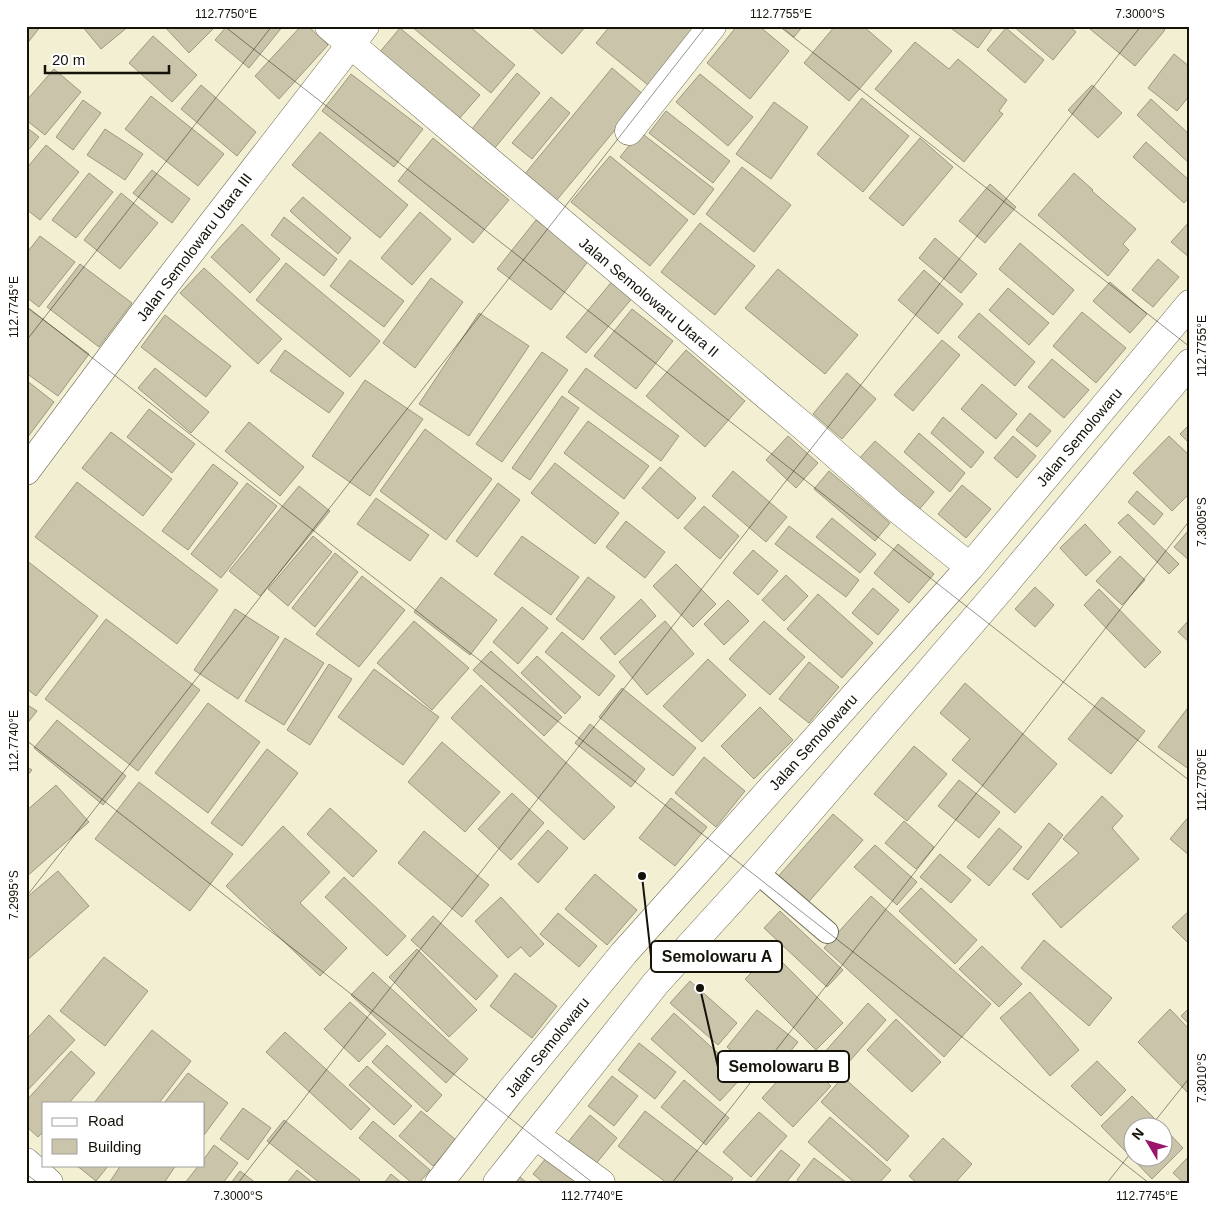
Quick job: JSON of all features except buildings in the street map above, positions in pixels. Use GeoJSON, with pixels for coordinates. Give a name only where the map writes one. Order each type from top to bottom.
{"type":"FeatureCollection","features":[{"type":"Feature","properties":{"kind":"main road","name":"Jalan Semolowaru Utara II"},"geometry":{"type":"LineString","coordinates":[[328,26],[357,36],[896,508],[970,567]]}},
{"type":"Feature","properties":{"kind":"main road"},"geometry":{"type":"LineString","coordinates":[[629,132],[712,26]]}},
{"type":"Feature","properties":{"kind":"main road","name":"Jalan Semolowaru Utara III"},"geometry":{"type":"LineString","coordinates":[[26,471],[160,290],[357,36]]}},
{"type":"Feature","properties":{"kind":"main road","name":"Jalan Semolowaru"},"geometry":{"type":"LineString","coordinates":[[439,1183],[509,1093],[624,953],[970,567],[1190,304]]}},
{"type":"Feature","properties":{"kind":"main road"},"geometry":{"type":"LineString","coordinates":[[496,1183],[656,983],[757,872],[1003,586],[1190,363]]}},
{"type":"Feature","properties":{"kind":"main road"},"geometry":{"type":"LineString","coordinates":[[624,953],[656,983]]}},
{"type":"Feature","properties":{"kind":"main road"},"geometry":{"type":"LineString","coordinates":[[535,1135],[601,1183]]}},
{"type":"Feature","properties":{"kind":"main road"},"geometry":{"type":"LineString","coordinates":[[26,1162],[49,1183]]}},
{"type":"Feature","properties":{"kind":"lane"},"geometry":{"type":"LineString","coordinates":[[757,872],[827,932]]}},
{"type":"Feature","properties":{"kind":"place","name":"Semolowaru A"},"geometry":{"type":"Point","coordinates":[642,876]}},
{"type":"Feature","properties":{"kind":"place","name":"Semolowaru B"},"geometry":{"type":"Point","coordinates":[700,988]}}]}
